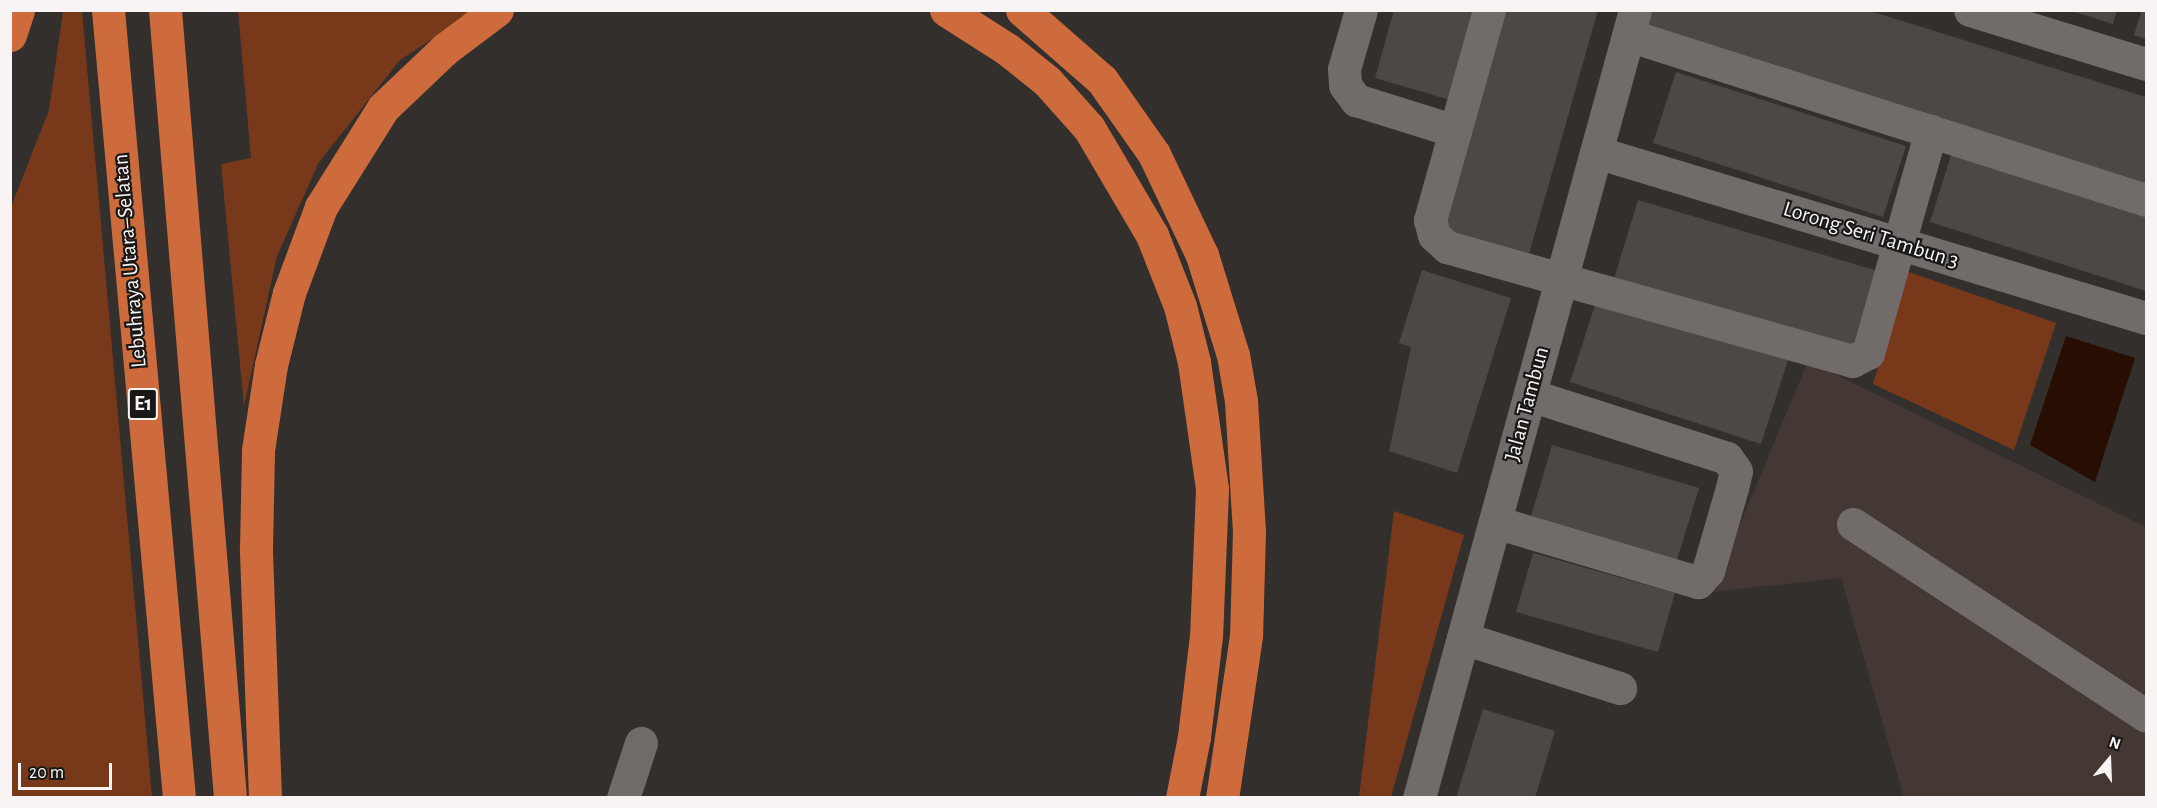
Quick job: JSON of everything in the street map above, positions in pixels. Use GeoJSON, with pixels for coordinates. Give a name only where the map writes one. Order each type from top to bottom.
{"type":"FeatureCollection","features":[{"type":"Feature","properties":{"kind":"highway"},"geometry":{"type":"LineString","coordinates":[[10,35],[18,10]]}},
{"type":"Feature","properties":{"kind":"highway","name":"Lebuhraya Utara–Selatan"},"geometry":{"type":"LineString","coordinates":[[108,10],[178,798]]}},
{"type":"Feature","properties":{"kind":"highway"},"geometry":{"type":"LineString","coordinates":[[165,10],[230,798]]}},
{"type":"Feature","properties":{"kind":"highway"},"geometry":{"type":"LineString","coordinates":[[265,798],[256,548],[258,450],[271,365],[289,293],[321,207],[383,108],[445,49],[497,10]]}},
{"type":"Feature","properties":{"kind":"highway"},"geometry":{"type":"LineString","coordinates":[[946,10],[1007,49],[1047,81],[1089,128],[1152,235],[1180,306],[1203,421],[1212,512],[1206,636],[1194,737],[1182,798]]}},
{"type":"Feature","properties":{"kind":"highway"},"geometry":{"type":"LineString","coordinates":[[1022,10],[1102,80],[1154,154],[1203,255],[1233,355],[1241,401],[1249,531],[1246,636],[1222,798]]}},
{"type":"Feature","properties":{"kind":"street"},"geometry":{"type":"LineString","coordinates":[[1361,10],[1344,69],[1345,85],[1356,100],[1455,131]]}},
{"type":"Feature","properties":{"kind":"street"},"geometry":{"type":"LineString","coordinates":[[1489,10],[1430,220],[1434,235],[1447,247],[1852,361],[1868,353],[1931,131]]}},
{"type":"Feature","properties":{"kind":"street"},"geometry":{"type":"LineString","coordinates":[[1970,10],[2146,64]]}},
{"type":"Feature","properties":{"kind":"street"},"geometry":{"type":"LineString","coordinates":[[1632,23],[1931,131],[2146,200]]}},
{"type":"Feature","properties":{"kind":"street","name":"Jalan Tambun"},"geometry":{"type":"LineString","coordinates":[[1419,798],[1530,395],[1558,279],[1632,23]]}},
{"type":"Feature","properties":{"kind":"street","name":"Lorong Seri Tambun 3"},"geometry":{"type":"LineString","coordinates":[[1596,152],[2146,318]]}},
{"type":"Feature","properties":{"kind":"street"},"geometry":{"type":"LineString","coordinates":[[1495,522],[1698,582],[1708,571],[1736,471],[1727,458],[1530,395]]}},
{"type":"Feature","properties":{"kind":"street"},"geometry":{"type":"LineString","coordinates":[[1853,524],[2146,716]]}},
{"type":"Feature","properties":{"kind":"street"},"geometry":{"type":"LineString","coordinates":[[1463,638],[1620,688]]}},
{"type":"Feature","properties":{"kind":"street"},"geometry":{"type":"LineString","coordinates":[[623,798],[641,743]]}},
{"type":"Feature","properties":{"kind":"shaded area"},"geometry":{"type":"Polygon","coordinates":[[[63,11],[82,11],[152,797],[11,797],[11,207],[49,110],[63,11]]]}},
{"type":"Feature","properties":{"kind":"shaded area"},"geometry":{"type":"Polygon","coordinates":[[[238,11],[475,11],[400,60],[319,162],[277,256],[244,406],[221,164],[251,158],[238,11]]]}},
{"type":"Feature","properties":{"kind":"shaded area"},"geometry":{"type":"Polygon","coordinates":[[[1906,271],[2056,323],[2014,450],[1873,384],[1906,271]]]}},
{"type":"Feature","properties":{"kind":"shaded area"},"geometry":{"type":"Polygon","coordinates":[[[2066,336],[2135,358],[2095,482],[2030,445],[2066,336]]]}},
{"type":"Feature","properties":{"kind":"shaded area"},"geometry":{"type":"Polygon","coordinates":[[[1808,361],[2146,527],[2146,797],[1904,797],[1841,578],[1712,592],[1808,361]]]}},
{"type":"Feature","properties":{"kind":"shaded area"},"geometry":{"type":"Polygon","coordinates":[[[1394,511],[1464,535],[1391,797],[1359,797],[1394,511]]]}},
{"type":"Feature","properties":{"kind":"building"},"geometry":{"type":"Polygon","coordinates":[[[1394,10],[1476,10],[1450,100],[1375,78],[1394,10]]]}},
{"type":"Feature","properties":{"kind":"building"},"geometry":{"type":"Polygon","coordinates":[[[1497,10],[1598,10],[1529,254],[1436,228],[1497,10]]]}},
{"type":"Feature","properties":{"kind":"building"},"geometry":{"type":"Polygon","coordinates":[[[1649,10],[1867,10],[2146,97],[2146,190],[1642,34],[1649,10]]]}},
{"type":"Feature","properties":{"kind":"building"},"geometry":{"type":"Polygon","coordinates":[[[2068,10],[2117,10],[2113,24],[2068,10]]]}},
{"type":"Feature","properties":{"kind":"building"},"geometry":{"type":"Polygon","coordinates":[[[2142,10],[2146,10],[2146,39],[2134,35],[2142,10]]]}},
{"type":"Feature","properties":{"kind":"building"},"geometry":{"type":"Polygon","coordinates":[[[1676,72],[1906,146],[1883,217],[1653,143],[1676,72]]]}},
{"type":"Feature","properties":{"kind":"building"},"geometry":{"type":"Polygon","coordinates":[[[1952,152],[2146,214],[2146,291],[1930,222],[1952,152]]]}},
{"type":"Feature","properties":{"kind":"building"},"geometry":{"type":"Polygon","coordinates":[[[1638,200],[1878,271],[1854,350],[1614,279],[1638,200]]]}},
{"type":"Feature","properties":{"kind":"building"},"geometry":{"type":"Polygon","coordinates":[[[1422,270],[1511,298],[1457,473],[1389,451],[1411,347],[1399,343],[1422,270]]]}},
{"type":"Feature","properties":{"kind":"building"},"geometry":{"type":"Polygon","coordinates":[[[1598,296],[1789,357],[1761,444],[1570,382],[1598,296]]]}},
{"type":"Feature","properties":{"kind":"building"},"geometry":{"type":"Polygon","coordinates":[[[1552,445],[1699,488],[1676,563],[1530,520],[1552,445]]]}},
{"type":"Feature","properties":{"kind":"building"},"geometry":{"type":"Polygon","coordinates":[[[1533,553],[1675,593],[1658,652],[1516,612],[1533,553]]]}},
{"type":"Feature","properties":{"kind":"building"},"geometry":{"type":"Polygon","coordinates":[[[1483,709],[1555,731],[1535,798],[1456,798],[1483,709]]]}}]}
